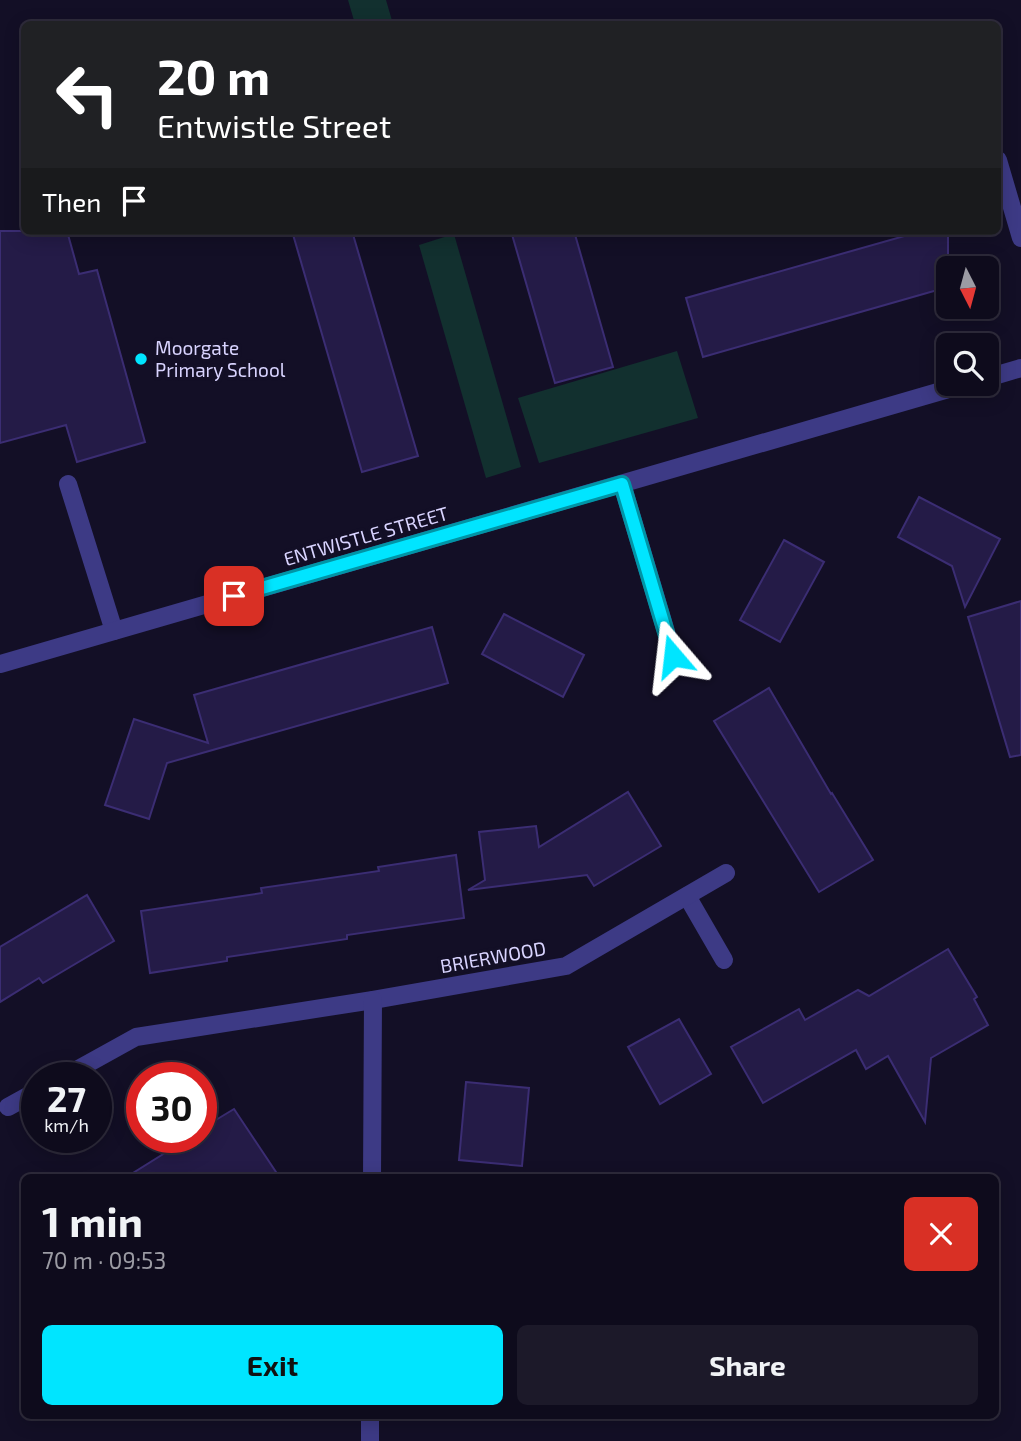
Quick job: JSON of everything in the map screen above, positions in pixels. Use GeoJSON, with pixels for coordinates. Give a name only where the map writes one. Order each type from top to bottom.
{"type":"FeatureCollection","features":[{"type":"Feature","properties":{"kind":"street"},"geometry":{"type":"LineString","coordinates":[[1001,170],[1021,238]]}},
{"type":"Feature","properties":{"kind":"street"},"geometry":{"type":"LineString","coordinates":[[999,374],[1021,368]]}},
{"type":"Feature","properties":{"kind":"street","name":"ENTWISTLE STREET"},"geometry":{"type":"LineString","coordinates":[[0,664],[936,393]]}},
{"type":"Feature","properties":{"kind":"street"},"geometry":{"type":"LineString","coordinates":[[68,484],[114,631]]}},
{"type":"Feature","properties":{"kind":"street"},"geometry":{"type":"LineString","coordinates":[[622,484],[673,656]]}},
{"type":"Feature","properties":{"kind":"street","name":"BRIERWOOD"},"geometry":{"type":"LineString","coordinates":[[98,1062],[136,1037],[373,1000],[566,966],[726,873]]}},
{"type":"Feature","properties":{"kind":"street"},"geometry":{"type":"LineString","coordinates":[[687,896],[724,960]]}},
{"type":"Feature","properties":{"kind":"street"},"geometry":{"type":"LineString","coordinates":[[372,1174],[373,1000]]}},
{"type":"Feature","properties":{"kind":"street"},"geometry":{"type":"LineString","coordinates":[[8,1107],[21,1100]]}},
{"type":"Feature","properties":{"kind":"street"},"geometry":{"type":"LineString","coordinates":[[370,1419],[370,1441]]}},
{"type":"Feature","properties":{"kind":"green space"},"geometry":{"type":"Polygon","coordinates":[[[348,0],[386,0],[392,21],[354,21],[348,0]]]}},
{"type":"Feature","properties":{"kind":"green space"},"geometry":{"type":"Polygon","coordinates":[[[454,235],[521,467],[486,478],[419,245],[454,235]]]}},
{"type":"Feature","properties":{"kind":"green space"},"geometry":{"type":"Polygon","coordinates":[[[677,351],[698,418],[539,463],[518,398],[677,351]]]}},
{"type":"Feature","properties":{"kind":"building"},"geometry":{"type":"Polygon","coordinates":[[[0,231],[21,231],[21,235],[68,235],[79,274],[97,270],[145,442],[77,462],[66,425],[0,443],[0,231]]]}},
{"type":"Feature","properties":{"kind":"building"},"geometry":{"type":"Polygon","coordinates":[[[293,235],[353,235],[418,456],[362,472],[293,235]]]}},
{"type":"Feature","properties":{"kind":"building"},"geometry":{"type":"Polygon","coordinates":[[[512,235],[575,235],[613,367],[555,383],[512,235]]]}},
{"type":"Feature","properties":{"kind":"building"},"geometry":{"type":"Polygon","coordinates":[[[908,235],[948,235],[948,256],[936,256],[936,290],[703,357],[686,298],[908,235]]]}},
{"type":"Feature","properties":{"kind":"building"},"geometry":{"type":"Polygon","coordinates":[[[919,497],[1000,539],[965,607],[952,566],[898,537],[919,497]]]}},
{"type":"Feature","properties":{"kind":"building"},"geometry":{"type":"Polygon","coordinates":[[[784,540],[824,562],[780,642],[740,620],[784,540]]]}},
{"type":"Feature","properties":{"kind":"building"},"geometry":{"type":"Polygon","coordinates":[[[1021,601],[1021,755],[1010,757],[968,617],[1021,601]]]}},
{"type":"Feature","properties":{"kind":"building"},"geometry":{"type":"Polygon","coordinates":[[[504,614],[584,655],[563,697],[482,654],[504,614]]]}},
{"type":"Feature","properties":{"kind":"building"},"geometry":{"type":"Polygon","coordinates":[[[432,627],[448,683],[167,763],[149,819],[105,805],[134,719],[208,743],[194,695],[432,627]]]}},
{"type":"Feature","properties":{"kind":"building"},"geometry":{"type":"Polygon","coordinates":[[[769,688],[873,860],[819,892],[714,721],[769,688]]]}},
{"type":"Feature","properties":{"kind":"building"},"geometry":{"type":"Polygon","coordinates":[[[628,792],[661,846],[594,886],[587,875],[468,890],[485,880],[479,832],[536,826],[539,847],[628,792]]]}},
{"type":"Feature","properties":{"kind":"building"},"geometry":{"type":"Polygon","coordinates":[[[456,855],[464,918],[347,935],[347,939],[227,957],[227,961],[150,973],[141,911],[262,893],[261,888],[379,871],[378,867],[456,855]]]}},
{"type":"Feature","properties":{"kind":"building"},"geometry":{"type":"Polygon","coordinates":[[[87,895],[114,941],[43,983],[39,978],[0,1002],[0,947],[87,895]]]}},
{"type":"Feature","properties":{"kind":"building"},"geometry":{"type":"Polygon","coordinates":[[[948,949],[977,997],[974,999],[988,1025],[931,1058],[925,1122],[888,1056],[866,1069],[856,1050],[763,1103],[731,1047],[799,1009],[805,1020],[858,990],[869,996],[948,949]]]}},
{"type":"Feature","properties":{"kind":"building"},"geometry":{"type":"Polygon","coordinates":[[[679,1019],[711,1074],[660,1104],[628,1047],[679,1019]]]}},
{"type":"Feature","properties":{"kind":"building"},"geometry":{"type":"Polygon","coordinates":[[[466,1082],[529,1088],[522,1166],[459,1160],[466,1082]]]}},
{"type":"Feature","properties":{"kind":"building"},"geometry":{"type":"Polygon","coordinates":[[[234,1109],[277,1174],[131,1174],[165,1153],[217,1153],[217,1119],[234,1109]]]}},
{"type":"Feature","properties":{"kind":"place","name":"Moorgate Primary School"},"geometry":{"type":"Point","coordinates":[141,359]}},
{"type":"Feature","properties":{"kind":"route"},"geometry":{"type":"LineString","coordinates":[[234,596],[622,484],[673,656]]}}]}
